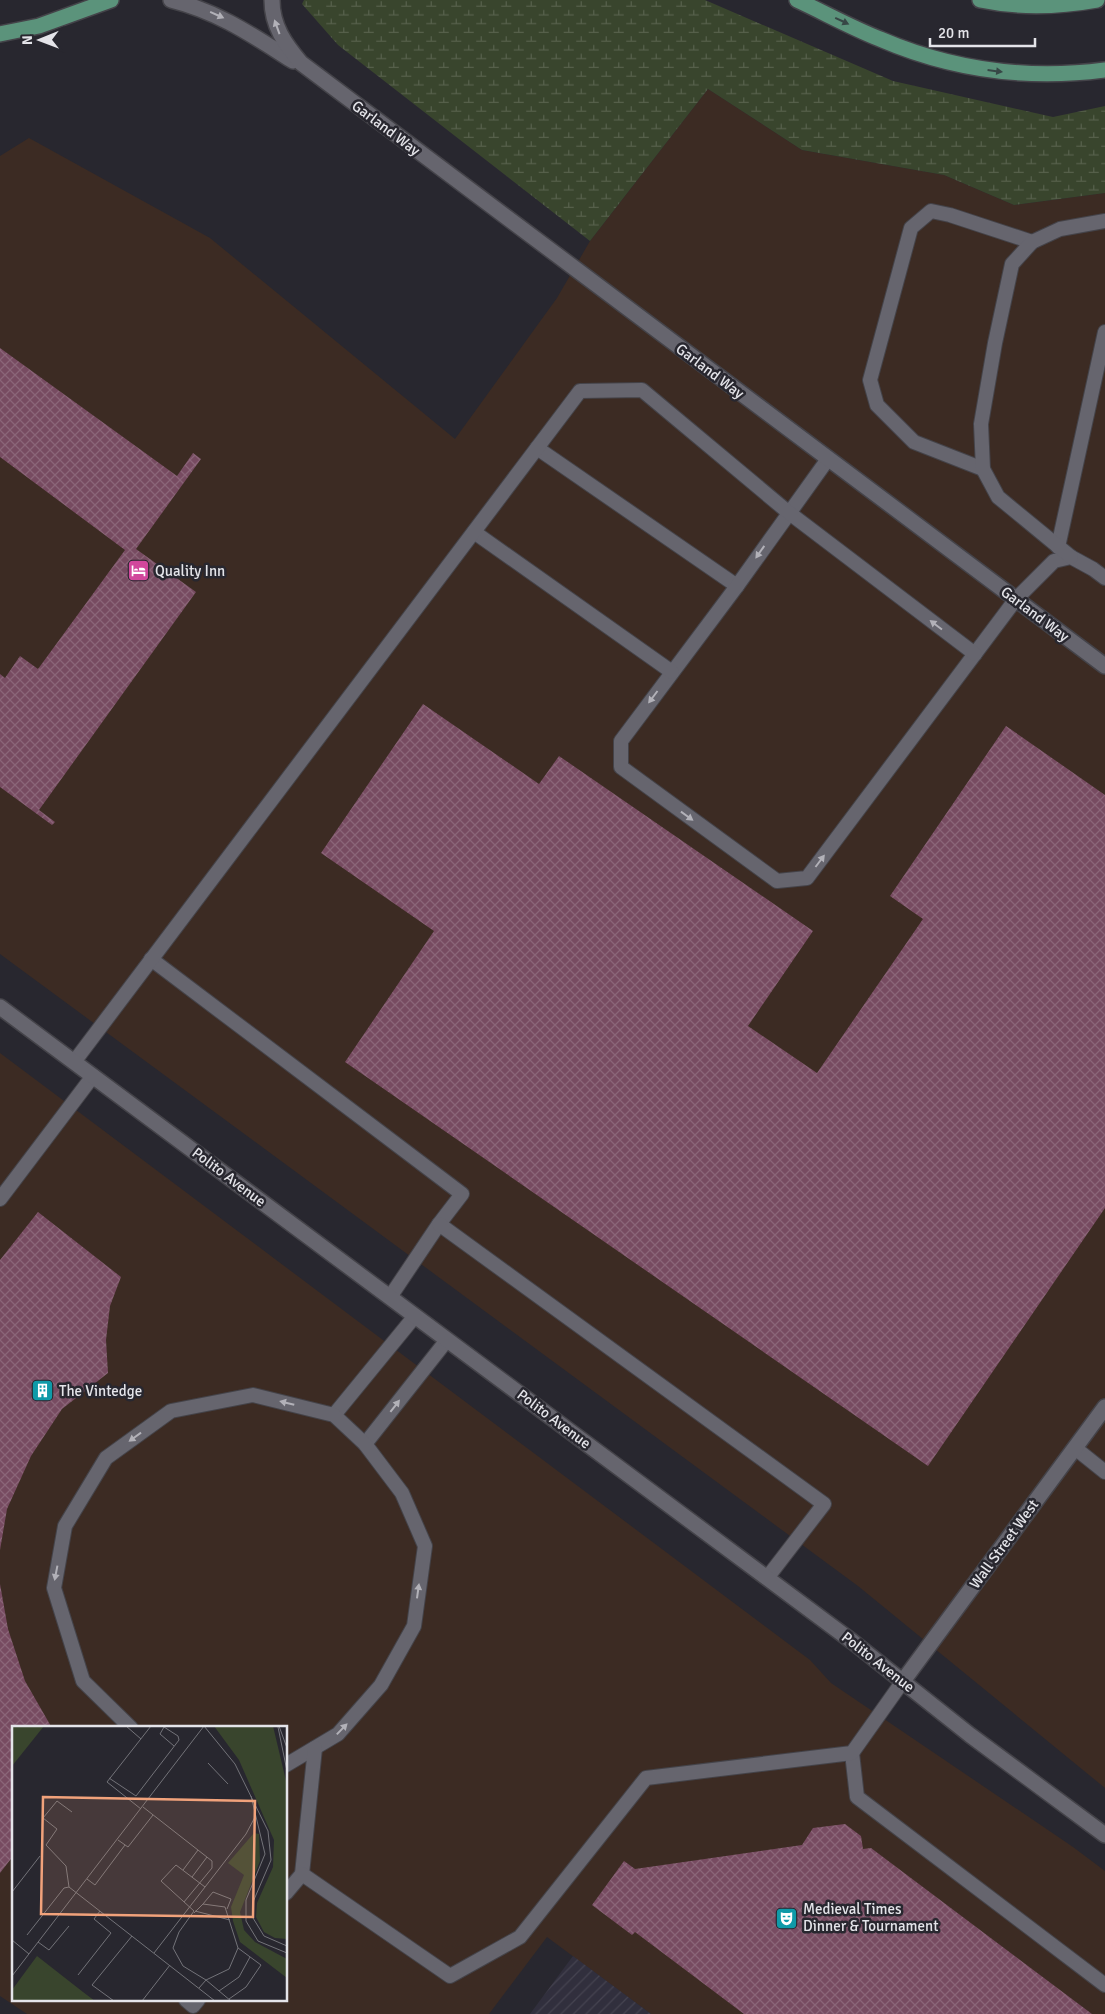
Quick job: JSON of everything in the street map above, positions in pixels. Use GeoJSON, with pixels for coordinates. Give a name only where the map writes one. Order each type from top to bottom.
{"type":"FeatureCollection","features":[{"type":"Feature","properties":{"kind":"main road"},"geometry":{"type":"LineString","coordinates":[[0,34],[39,26],[111,0]]}},
{"type":"Feature","properties":{"kind":"main road"},"geometry":{"type":"LineString","coordinates":[[798,0],[880,39],[921,54],[971,67],[1009,73],[1040,75],[1073,74],[1105,70]]}},
{"type":"Feature","properties":{"kind":"main road"},"geometry":{"type":"LineString","coordinates":[[980,0],[1018,5],[1050,6],[1097,0]]}},
{"type":"Feature","properties":{"kind":"street","name":"Garland Way"},"geometry":{"type":"LineString","coordinates":[[171,0],[204,10],[231,22],[316,75]]}},
{"type":"Feature","properties":{"kind":"street","name":"Garland Way"},"geometry":{"type":"LineString","coordinates":[[272,0],[275,22],[281,37],[300,63],[1105,666]]}},
{"type":"Feature","properties":{"kind":"street","name":"Polito Avenue"},"geometry":{"type":"LineString","coordinates":[[0,1007],[767,1578],[1105,1835]]}},
{"type":"Feature","properties":{"kind":"street","name":"Wall Street West"},"geometry":{"type":"LineString","coordinates":[[903,1680],[1105,1407]]}},
{"type":"Feature","properties":{"kind":"lane"},"geometry":{"type":"LineString","coordinates":[[983,469],[914,442],[877,405],[870,380],[911,228],[931,211],[950,215],[1032,242]]}},
{"type":"Feature","properties":{"kind":"lane"},"geometry":{"type":"LineString","coordinates":[[1105,222],[1060,229],[1032,242],[1012,264],[995,343],[981,424],[983,469],[998,497],[1071,557],[1105,578]]}},
{"type":"Feature","properties":{"kind":"lane"},"geometry":{"type":"LineString","coordinates":[[1058,547],[1105,332]]}},
{"type":"Feature","properties":{"kind":"lane"},"geometry":{"type":"LineString","coordinates":[[74,1062],[580,391],[642,390],[788,512],[975,654]]}},
{"type":"Feature","properties":{"kind":"lane"},"geometry":{"type":"LineString","coordinates":[[537,448],[737,586]]}},
{"type":"Feature","properties":{"kind":"lane"},"geometry":{"type":"LineString","coordinates":[[828,459],[788,512],[737,586],[621,741],[621,767],[777,881],[807,878],[1016,599],[1054,561],[1071,557]]}},
{"type":"Feature","properties":{"kind":"lane"},"geometry":{"type":"LineString","coordinates":[[474,532],[672,672]]}},
{"type":"Feature","properties":{"kind":"lane"},"geometry":{"type":"LineString","coordinates":[[151,959],[462,1194],[439,1224],[390,1297]]}},
{"type":"Feature","properties":{"kind":"lane"},"geometry":{"type":"LineString","coordinates":[[0,1199],[93,1076]]}},
{"type":"Feature","properties":{"kind":"lane"},"geometry":{"type":"LineString","coordinates":[[439,1224],[824,1504],[767,1578]]}},
{"type":"Feature","properties":{"kind":"lane"},"geometry":{"type":"LineString","coordinates":[[334,1415],[415,1316]]}},
{"type":"Feature","properties":{"kind":"lane"},"geometry":{"type":"LineString","coordinates":[[365,1444],[447,1340]]}},
{"type":"Feature","properties":{"kind":"lane"},"geometry":{"type":"LineString","coordinates":[[129,1726],[83,1681],[54,1588],[65,1526],[106,1458],[171,1411],[253,1395],[334,1415],[365,1444],[402,1493],[425,1546],[414,1626],[380,1685],[338,1734],[288,1764]]}},
{"type":"Feature","properties":{"kind":"lane"},"geometry":{"type":"LineString","coordinates":[[1075,1448],[1105,1472]]}},
{"type":"Feature","properties":{"kind":"lane"},"geometry":{"type":"LineString","coordinates":[[903,1680],[852,1753],[857,1796],[1105,1985]]}},
{"type":"Feature","properties":{"kind":"lane"},"geometry":{"type":"LineString","coordinates":[[288,1891],[302,1874],[315,1748]]}},
{"type":"Feature","properties":{"kind":"lane"},"geometry":{"type":"LineString","coordinates":[[302,1874],[450,1976],[520,1937],[646,1778],[852,1753]]}},
{"type":"Feature","properties":{"kind":"shaded area"},"geometry":{"type":"Polygon","coordinates":[[[708,89],[802,150],[944,175],[1014,205],[1105,193],[1105,1788],[858,1586],[0,954],[0,156],[29,138],[210,238],[455,439],[557,298],[590,241],[708,89]]]}},
{"type":"Feature","properties":{"kind":"shaded area"},"geometry":{"type":"Polygon","coordinates":[[[0,1053],[810,1660],[831,1683],[1073,1847],[1105,1871],[1105,2014],[651,2014],[547,1937],[489,2014],[27,2014],[0,1996],[0,1053]]]}},
{"type":"Feature","properties":{"kind":"shaded area"},"geometry":{"type":"Polygon","coordinates":[[[573,1956],[651,2014],[530,2014],[573,1956]]]}},
{"type":"Feature","properties":{"kind":"green space"},"geometry":{"type":"Polygon","coordinates":[[[304,0],[705,0],[893,81],[1053,117],[1105,106],[1105,193],[1014,205],[944,175],[802,150],[708,89],[590,241],[338,45],[302,4],[304,0]]]}},
{"type":"Feature","properties":{"kind":"building","name":"Quality Inn"},"geometry":{"type":"Polygon","coordinates":[[[0,348],[177,476],[193,453],[201,459],[136,549],[196,592],[39,810],[55,822],[52,825],[0,787],[0,674],[5,678],[20,656],[38,669],[125,550],[0,457],[0,348]]]}},
{"type":"Feature","properties":{"kind":"building"},"geometry":{"type":"Polygon","coordinates":[[[423,704],[539,784],[559,756],[813,931],[748,1026],[817,1073],[923,919],[890,896],[1006,726],[1105,795],[1105,1208],[928,1466],[345,1062],[434,931],[321,853],[423,704]]]}},
{"type":"Feature","properties":{"kind":"building","name":"The Vintedge"},"geometry":{"type":"Polygon","coordinates":[[[38,1212],[121,1277],[110,1306],[106,1340],[108,1373],[62,1409],[31,1456],[7,1509],[0,1550],[0,1260],[38,1212]]]}},
{"type":"Feature","properties":{"kind":"building"},"geometry":{"type":"Polygon","coordinates":[[[0,1584],[8,1629],[25,1681],[51,1726],[12,1726],[12,1858],[0,1873],[0,1584]]]}},
{"type":"Feature","properties":{"kind":"building","name":"Medieval Times Dinner & Tournament"},"geometry":{"type":"Polygon","coordinates":[[[845,1824],[861,1836],[863,1849],[871,1848],[1092,2014],[744,2014],[635,1932],[632,1935],[592,1905],[624,1861],[635,1869],[802,1845],[813,1828],[845,1824]]]}},
{"type":"Feature","properties":{"kind":"place","name":"Quality Inn"},"geometry":{"type":"Point","coordinates":[139,571]}},
{"type":"Feature","properties":{"kind":"place","name":"The Vintedge"},"geometry":{"type":"Point","coordinates":[43,1391]}},
{"type":"Feature","properties":{"kind":"place","name":"Medieval Times Dinner & Tournament"},"geometry":{"type":"Point","coordinates":[787,1918]}}]}
